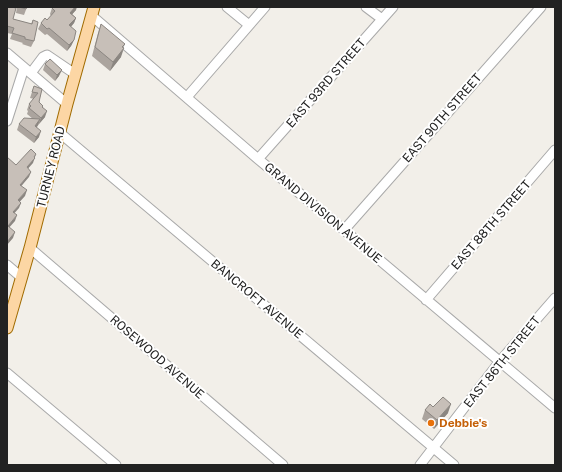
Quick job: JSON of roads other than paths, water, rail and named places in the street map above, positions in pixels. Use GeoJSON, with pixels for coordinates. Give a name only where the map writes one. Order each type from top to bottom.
{"type":"FeatureCollection","features":[{"type":"Feature","properties":{"kind":"main road","name":"TURNEY ROAD"},"geometry":{"type":"LineString","coordinates":[[7,328],[10,305],[30,248],[75,74],[93,12]]}},
{"type":"Feature","properties":{"kind":"street"},"geometry":{"type":"LineString","coordinates":[[227,7],[249,25]]}},
{"type":"Feature","properties":{"kind":"street"},"geometry":{"type":"LineString","coordinates":[[187,96],[264,7]]}},
{"type":"Feature","properties":{"kind":"street"},"geometry":{"type":"LineString","coordinates":[[366,7],[382,19]]}},
{"type":"Feature","properties":{"kind":"street","name":"EAST 93RD STREET"},"geometry":{"type":"LineString","coordinates":[[258,159],[393,7]]}},
{"type":"Feature","properties":{"kind":"street","name":"EAST 90TH STREET"},"geometry":{"type":"LineString","coordinates":[[344,230],[541,7]]}},
{"type":"Feature","properties":{"kind":"street","name":"GRAND DIVISION AVENUE"},"geometry":{"type":"LineString","coordinates":[[93,12],[258,159],[555,408]]}},
{"type":"Feature","properties":{"kind":"street"},"geometry":{"type":"LineString","coordinates":[[7,53],[67,104]]}},
{"type":"Feature","properties":{"kind":"street"},"geometry":{"type":"LineString","coordinates":[[7,121],[27,71],[43,57],[46,55],[75,74]]}},
{"type":"Feature","properties":{"kind":"street","name":"BANCROFT AVENUE"},"geometry":{"type":"LineString","coordinates":[[60,133],[454,465]]}},
{"type":"Feature","properties":{"kind":"street","name":"EAST 88TH STREET"},"geometry":{"type":"LineString","coordinates":[[426,300],[555,150]]}},
{"type":"Feature","properties":{"kind":"street","name":"ROSEWOOD AVENUE"},"geometry":{"type":"LineString","coordinates":[[30,248],[284,465]]}},
{"type":"Feature","properties":{"kind":"street"},"geometry":{"type":"LineString","coordinates":[[8,267],[21,277]]}},
{"type":"Feature","properties":{"kind":"street","name":"EAST 86TH STREET"},"geometry":{"type":"LineString","coordinates":[[420,465],[500,361],[555,298]]}},
{"type":"Feature","properties":{"kind":"street"},"geometry":{"type":"LineString","coordinates":[[7,373],[116,465]]}},
{"type":"Feature","properties":{"kind":"place","name":"Debbie's"},"geometry":{"type":"Point","coordinates":[431,423]}}]}
